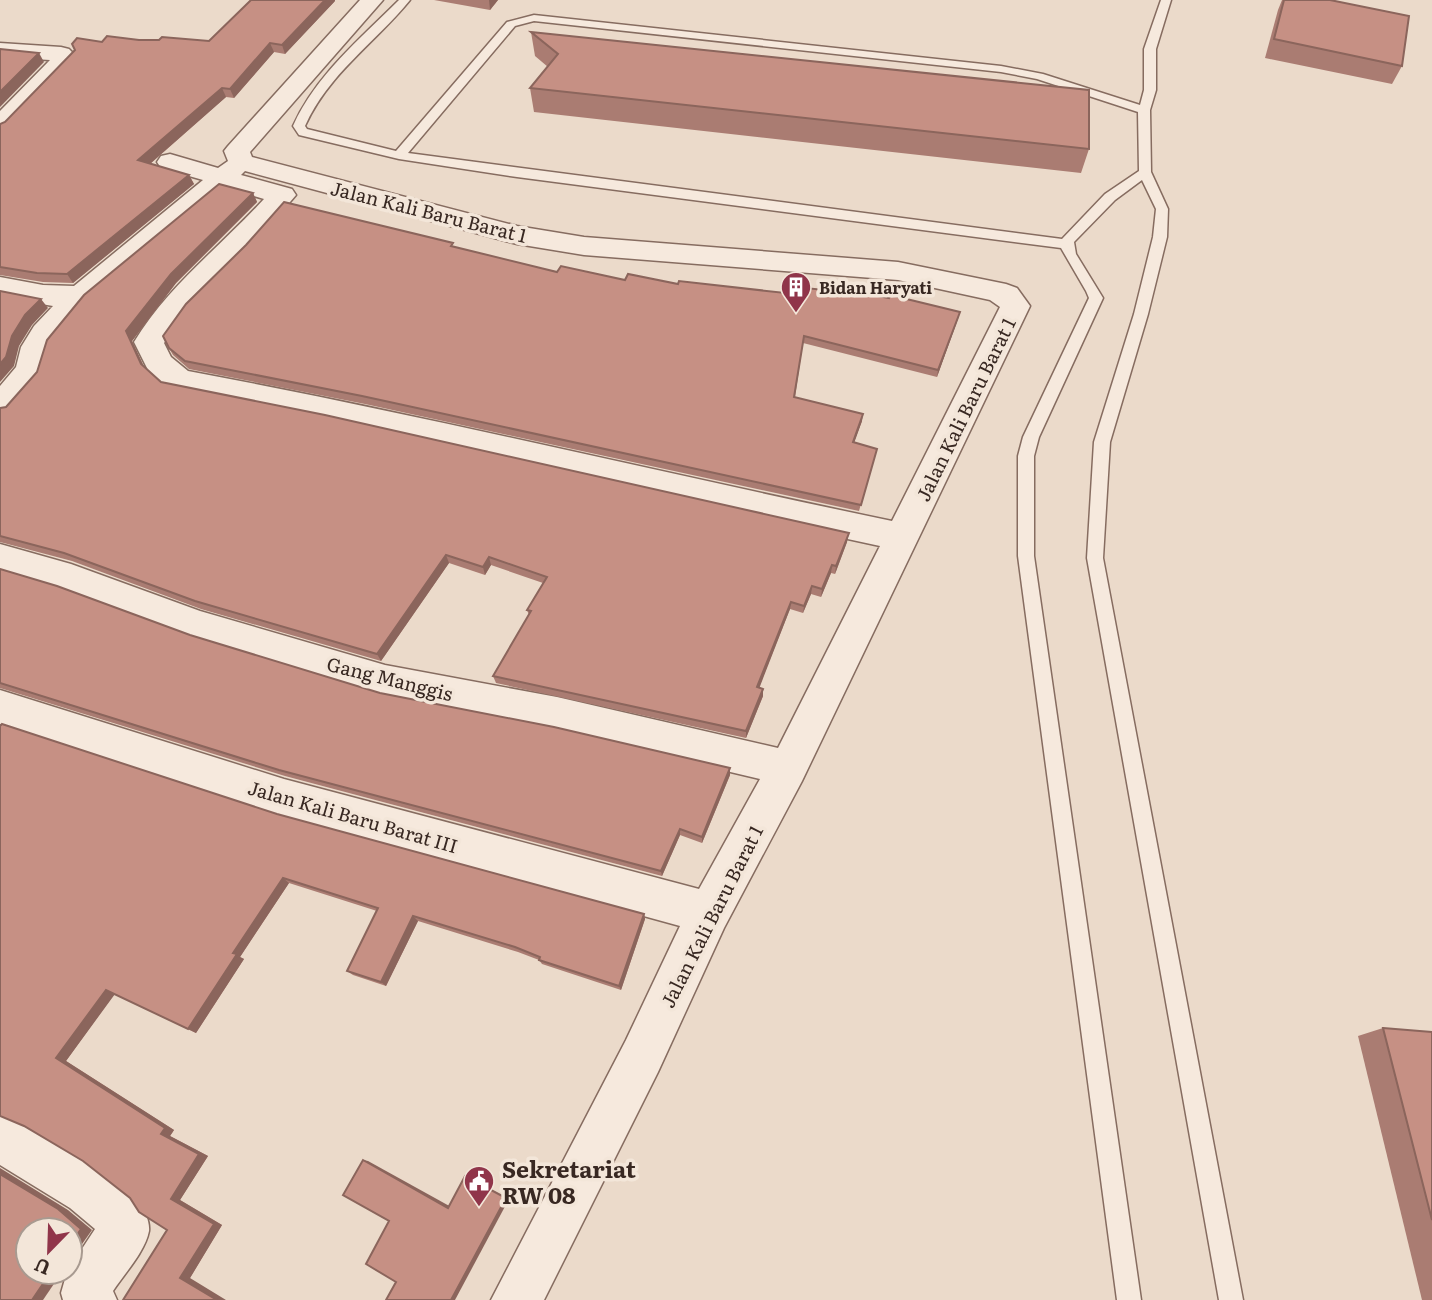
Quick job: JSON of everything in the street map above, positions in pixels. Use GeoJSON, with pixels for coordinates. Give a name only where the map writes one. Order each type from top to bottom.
{"type":"FeatureCollection","features":[{"type":"Feature","properties":{"kind":"street"},"geometry":{"type":"LineString","coordinates":[[0,406],[31,371],[36,347],[77,297],[89,291],[231,170],[237,151],[372,0]]}},
{"type":"Feature","properties":{"kind":"street"},"geometry":{"type":"LineString","coordinates":[[0,50],[61,54],[66,58],[0,125]]}},
{"type":"Feature","properties":{"kind":"street"},"geometry":{"type":"LineString","coordinates":[[170,162],[231,170],[284,195],[537,254],[653,270],[821,282],[915,293],[1010,316]]}},
{"type":"Feature","properties":{"kind":"street","name":"Jalan Kali Baru Barat 1"},"geometry":{"type":"LineString","coordinates":[[231,170],[517,235],[584,246],[898,271],[1007,295],[1015,306],[788,768],[709,914],[642,1056],[517,1300]]}},
{"type":"Feature","properties":{"kind":"street"},"geometry":{"type":"LineString","coordinates":[[284,195],[238,245],[178,303],[149,342],[153,356],[162,368],[179,381],[330,409],[695,494],[902,537]]}},
{"type":"Feature","properties":{"kind":"street"},"geometry":{"type":"LineString","coordinates":[[0,288],[77,297]]}},
{"type":"Feature","properties":{"kind":"street","name":"Gang Manggis"},"geometry":{"type":"LineString","coordinates":[[0,558],[71,578],[197,625],[385,681],[557,714],[788,768]]}},
{"type":"Feature","properties":{"kind":"street","name":"Jalan Kali Baru Barat III"},"geometry":{"type":"LineString","coordinates":[[0,707],[284,798],[709,914]]}},
{"type":"Feature","properties":{"kind":"street"},"geometry":{"type":"LineString","coordinates":[[0,1138],[87,1191],[123,1220],[124,1230],[87,1286],[86,1293],[91,1300]]}},
{"type":"Feature","properties":{"kind":"lane"},"geometry":{"type":"LineString","coordinates":[[405,0],[322,87],[302,116],[299,126],[303,132],[399,155],[517,173],[1066,244]]}},
{"type":"Feature","properties":{"kind":"lane"},"geometry":{"type":"LineString","coordinates":[[1166,0],[1150,50],[1150,90],[1144,110],[1145,172],[1162,209],[1160,237],[1142,314],[1102,442],[1096,558],[1231,1300]]}},
{"type":"Feature","properties":{"kind":"lane"},"geometry":{"type":"LineString","coordinates":[[399,155],[511,24],[534,18],[1001,69],[1039,76],[1144,110]]}},
{"type":"Feature","properties":{"kind":"lane"},"geometry":{"type":"LineString","coordinates":[[1129,1300],[1026,556],[1026,456],[1031,437],[1097,298],[1092,284],[1068,253],[1066,244],[1069,236],[1110,197],[1145,172]]}},
{"type":"Feature","properties":{"kind":"building"},"geometry":{"type":"Polygon","coordinates":[[[251,0],[325,0],[282,45],[270,43],[230,89],[222,88],[138,160],[189,175],[67,274],[37,273],[0,267],[0,124],[75,50],[72,44],[77,38],[102,42],[107,36],[139,40],[159,40],[162,37],[209,41],[251,0]]]}},
{"type":"Feature","properties":{"kind":"building"},"geometry":{"type":"Polygon","coordinates":[[[1284,0],[1330,0],[1409,16],[1402,66],[1274,39],[1284,0]]]}},
{"type":"Feature","properties":{"kind":"building"},"geometry":{"type":"Polygon","coordinates":[[[531,32],[1089,90],[1089,149],[530,88],[558,54],[531,32]]]}},
{"type":"Feature","properties":{"kind":"building"},"geometry":{"type":"Polygon","coordinates":[[[0,49],[39,53],[0,92],[0,49]]]}},
{"type":"Feature","properties":{"kind":"building"},"geometry":{"type":"Polygon","coordinates":[[[219,184],[253,193],[171,274],[126,331],[141,364],[161,382],[325,415],[849,533],[836,566],[832,565],[822,589],[812,586],[804,606],[791,602],[757,687],[763,689],[746,731],[493,676],[531,611],[527,610],[547,577],[489,557],[483,567],[446,555],[377,654],[195,601],[64,553],[0,536],[0,408],[6,407],[37,372],[47,340],[84,295],[219,184]]]}},
{"type":"Feature","properties":{"kind":"building"},"geometry":{"type":"Polygon","coordinates":[[[284,202],[453,243],[451,246],[557,272],[561,266],[625,280],[628,274],[678,284],[679,281],[785,293],[786,286],[834,291],[835,288],[889,298],[890,295],[960,312],[938,370],[804,336],[794,397],[863,414],[853,442],[877,449],[861,505],[362,396],[185,361],[169,348],[163,336],[186,304],[246,245],[284,202]]]}},
{"type":"Feature","properties":{"kind":"building"},"geometry":{"type":"Polygon","coordinates":[[[0,291],[41,299],[25,315],[12,336],[6,357],[0,364],[0,291]]]}},
{"type":"Feature","properties":{"kind":"building"},"geometry":{"type":"Polygon","coordinates":[[[0,569],[57,586],[190,635],[380,693],[554,727],[730,768],[702,837],[680,829],[661,871],[279,770],[0,683],[0,569]]]}},
{"type":"Feature","properties":{"kind":"building"},"geometry":{"type":"Polygon","coordinates":[[[2,724],[277,814],[644,914],[619,986],[539,960],[540,957],[515,947],[413,916],[381,982],[347,971],[378,908],[283,878],[233,953],[237,954],[188,1029],[106,990],[56,1058],[165,1128],[161,1134],[199,1154],[171,1199],[214,1224],[180,1278],[217,1300],[123,1300],[167,1230],[139,1212],[130,1198],[83,1161],[24,1126],[0,1116],[2,724]]]}},
{"type":"Feature","properties":{"kind":"building"},"geometry":{"type":"Polygon","coordinates":[[[1383,1028],[1432,1032],[1432,1220],[1383,1028]]]}},
{"type":"Feature","properties":{"kind":"building"},"geometry":{"type":"Polygon","coordinates":[[[363,1160],[448,1208],[465,1176],[506,1198],[451,1300],[386,1300],[396,1282],[366,1264],[389,1221],[343,1195],[363,1160]]]}},
{"type":"Feature","properties":{"kind":"building"},"geometry":{"type":"Polygon","coordinates":[[[0,1174],[66,1216],[14,1216],[14,1286],[42,1286],[32,1300],[0,1300],[0,1174]]]}},
{"type":"Feature","properties":{"kind":"place","name":"Bidan Haryati"},"geometry":{"type":"Point","coordinates":[796,314]}},
{"type":"Feature","properties":{"kind":"place","name":"Sekretariat RW 08"},"geometry":{"type":"Point","coordinates":[479,1208]}}]}
